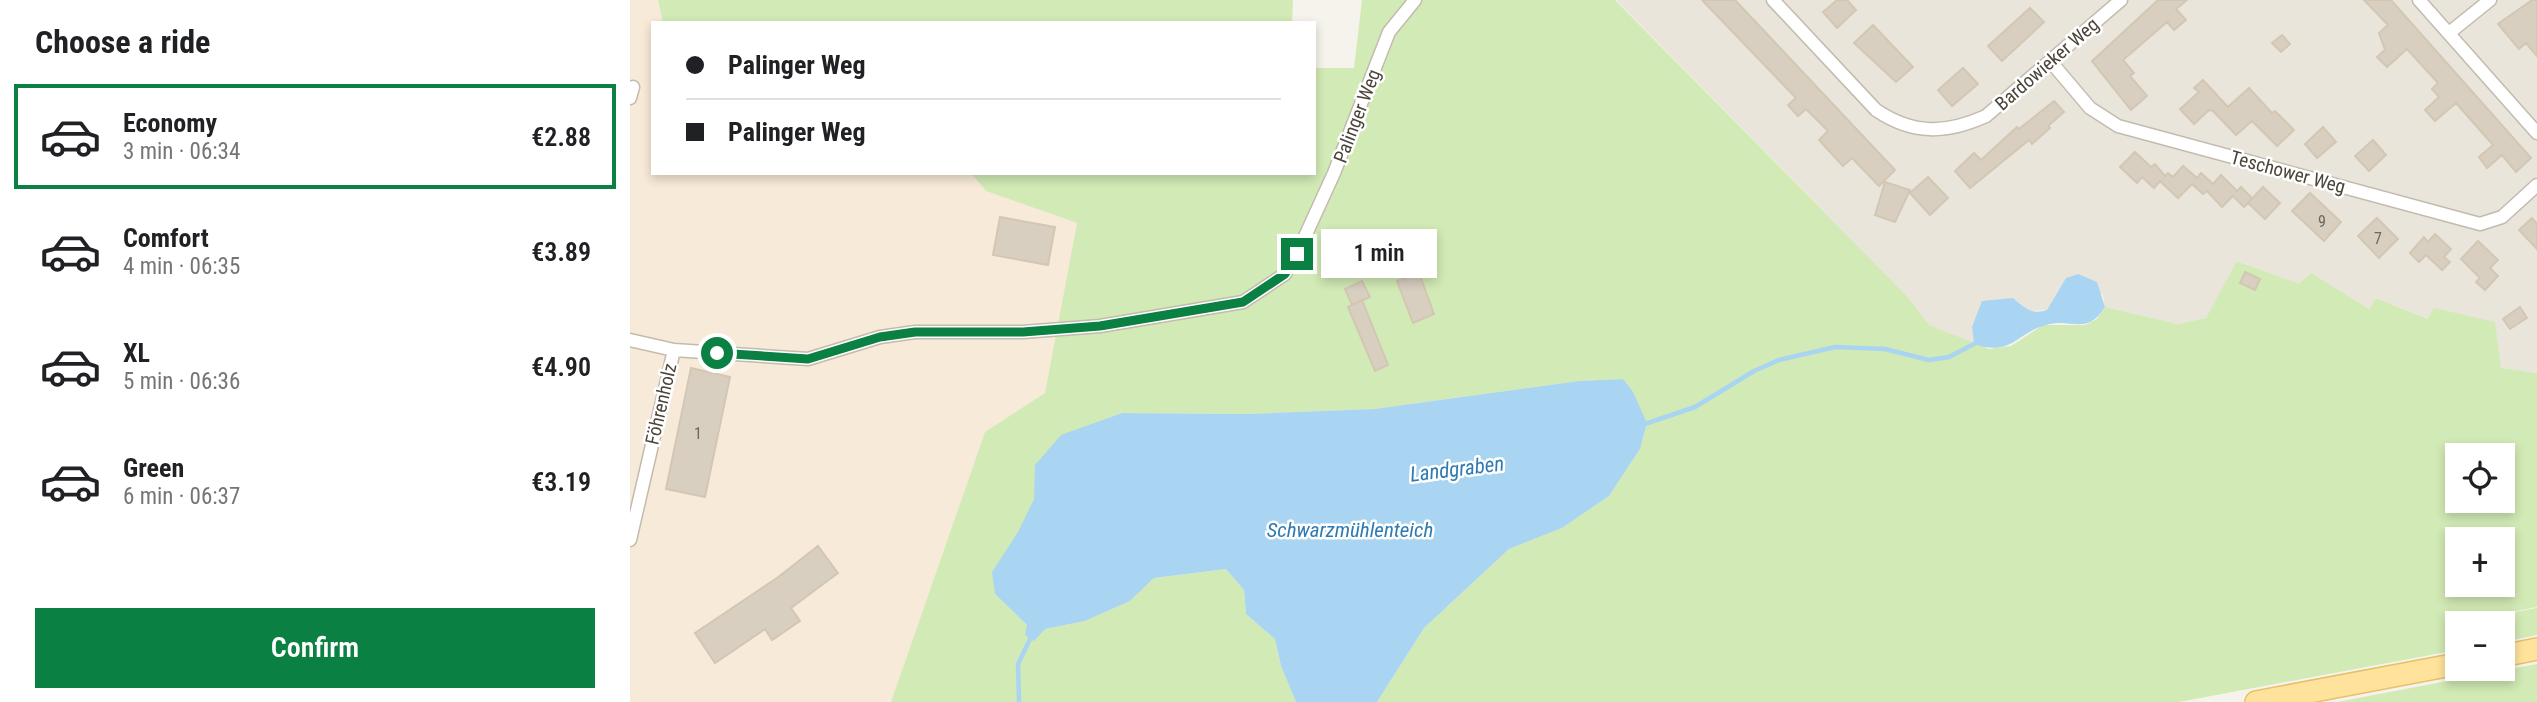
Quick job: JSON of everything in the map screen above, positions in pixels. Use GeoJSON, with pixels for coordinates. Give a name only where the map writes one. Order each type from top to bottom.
{"type":"FeatureCollection","features":[{"type":"Feature","properties":{"kind":"main road"},"geometry":{"type":"LineString","coordinates":[[2515,653],[2537,649]]}},
{"type":"Feature","properties":{"kind":"main road"},"geometry":{"type":"LineString","coordinates":[[2256,702],[2445,666]]}},
{"type":"Feature","properties":{"kind":"street","name":"Palinger Weg"},"geometry":{"type":"LineString","coordinates":[[630,340],[674,350],[808,359],[880,337],[915,332],[1023,332],[1100,326],[1243,302],[1285,274],[1297,254],[1334,173],[1389,32],[1415,0]]}},
{"type":"Feature","properties":{"kind":"street","name":"Bardowieker Weg"},"geometry":{"type":"LineString","coordinates":[[1773,0],[1858,94],[1894,121],[1929,131],[1952,129],[1986,116],[2121,0]]}},
{"type":"Feature","properties":{"kind":"street"},"geometry":{"type":"LineString","coordinates":[[2419,0],[2537,133]]}},
{"type":"Feature","properties":{"kind":"street"},"geometry":{"type":"LineString","coordinates":[[2449,33],[2490,0]]}},
{"type":"Feature","properties":{"kind":"street","name":"Teschower Weg"},"geometry":{"type":"LineString","coordinates":[[2051,62],[2090,108],[2118,127],[2480,224],[2502,217],[2537,185]]}},
{"type":"Feature","properties":{"kind":"street","name":"Föhrenholz"},"geometry":{"type":"LineString","coordinates":[[630,540],[674,350]]}},
{"type":"Feature","properties":{"kind":"shaded area"},"geometry":{"type":"Polygon","coordinates":[[[630,0],[658,0],[663,21],[651,21],[651,175],[973,175],[986,191],[1077,223],[1045,393],[985,432],[891,702],[630,702],[630,0]]]}},
{"type":"Feature","properties":{"kind":"shaded area"},"geometry":{"type":"Polygon","coordinates":[[[1616,0],[2537,0],[2537,373],[2501,368],[2429,319],[2376,298],[2369,309],[2311,273],[2299,285],[2238,261],[2206,318],[2178,324],[2105,307],[2103,295],[2066,278],[2047,310],[2029,311],[2013,298],[1972,327],[1974,344],[1929,325],[1906,295],[1616,0]]]}},
{"type":"Feature","properties":{"kind":"green space"},"geometry":{"type":"Polygon","coordinates":[[[658,0],[1293,0],[1292,21],[663,21],[658,0]]]}},
{"type":"Feature","properties":{"kind":"green space"},"geometry":{"type":"Polygon","coordinates":[[[1362,0],[1615,0],[1906,295],[1929,325],[1989,349],[2011,346],[2043,325],[2085,325],[2097,319],[2105,307],[2178,324],[2206,318],[2237,261],[2299,284],[2311,273],[2369,309],[2376,298],[2428,319],[2434,308],[2495,322],[2501,368],[2537,373],[2537,607],[2515,611],[2445,611],[2445,652],[2179,702],[1377,702],[1424,628],[1509,549],[1562,528],[1609,496],[1640,449],[1647,423],[1623,379],[1579,381],[1374,409],[1246,414],[1122,413],[1061,436],[1036,465],[1034,499],[995,594],[1027,625],[1045,629],[1085,621],[1130,601],[1154,578],[1226,569],[1244,590],[1246,614],[1275,639],[1281,666],[1296,702],[891,702],[985,432],[1045,393],[1077,223],[986,191],[973,175],[1316,175],[1316,68],[1354,68],[1362,0]]]}},
{"type":"Feature","properties":{"kind":"green space"},"geometry":{"type":"Polygon","coordinates":[[[2537,608],[2537,635],[2515,640],[2515,612],[2537,608]]]}},
{"type":"Feature","properties":{"kind":"green space"},"geometry":{"type":"Polygon","coordinates":[[[2537,664],[2537,702],[2337,702],[2448,681],[2515,681],[2515,668],[2537,664]]]}},
{"type":"Feature","properties":{"kind":"water"},"geometry":{"type":"Polygon","coordinates":[[[2078,274],[2097,282],[2105,307],[2091,321],[2085,324],[2046,325],[1997,348],[1974,344],[1972,327],[1982,301],[2013,298],[2032,311],[2047,310],[2066,278],[2078,274]]]}},
{"type":"Feature","properties":{"kind":"water","name":"Schwarzmühlenteich"},"geometry":{"type":"Polygon","coordinates":[[[1623,379],[1633,392],[1647,423],[1640,449],[1609,496],[1562,528],[1509,549],[1424,628],[1377,702],[1296,702],[1281,666],[1275,639],[1246,614],[1244,590],[1226,569],[1154,578],[1130,601],[1085,621],[1045,629],[1034,641],[1025,635],[1027,625],[995,594],[992,572],[1018,532],[1034,499],[1035,465],[1061,435],[1122,413],[1246,414],[1374,409],[1579,381],[1623,379]]]}},
{"type":"Feature","properties":{"kind":"building"},"geometry":{"type":"Polygon","coordinates":[[[1702,0],[1735,0],[1895,170],[1879,186],[1852,158],[1843,166],[1819,140],[1828,131],[1806,109],[1798,116],[1788,105],[1796,98],[1702,0]]]}},
{"type":"Feature","properties":{"kind":"building"},"geometry":{"type":"Polygon","coordinates":[[[1837,0],[1847,0],[1856,10],[1837,28],[1823,12],[1837,0]]]}},
{"type":"Feature","properties":{"kind":"building"},"geometry":{"type":"Polygon","coordinates":[[[2158,0],[2187,0],[2176,9],[2186,20],[2174,30],[2167,22],[2123,60],[2134,73],[2130,76],[2147,96],[2131,110],[2092,61],[2158,0]]]}},
{"type":"Feature","properties":{"kind":"building"},"geometry":{"type":"Polygon","coordinates":[[[2364,0],[2391,0],[2531,158],[2516,172],[2502,155],[2487,168],[2479,157],[2493,145],[2456,103],[2435,121],[2425,110],[2439,97],[2432,89],[2438,83],[2407,49],[2387,67],[2377,57],[2385,50],[2379,33],[2388,25],[2364,0]]]}},
{"type":"Feature","properties":{"kind":"building"},"geometry":{"type":"Polygon","coordinates":[[[2532,0],[2537,0],[2537,56],[2526,43],[2519,49],[2498,24],[2532,0]]]}},
{"type":"Feature","properties":{"kind":"building"},"geometry":{"type":"Polygon","coordinates":[[[2030,8],[2044,22],[2002,61],[1988,46],[2030,8]]]}},
{"type":"Feature","properties":{"kind":"building"},"geometry":{"type":"Polygon","coordinates":[[[1873,25],[1913,67],[1896,82],[1854,43],[1873,25]]]}},
{"type":"Feature","properties":{"kind":"building"},"geometry":{"type":"Polygon","coordinates":[[[2282,35],[2290,44],[2281,52],[2272,43],[2282,35]]]}},
{"type":"Feature","properties":{"kind":"building"},"geometry":{"type":"Polygon","coordinates":[[[1963,68],[1978,84],[1952,106],[1938,90],[1963,68]]]}},
{"type":"Feature","properties":{"kind":"building"},"geometry":{"type":"Polygon","coordinates":[[[2203,80],[2228,107],[2249,88],[2272,113],[2275,111],[2294,130],[2277,146],[2252,121],[2236,135],[2209,110],[2194,124],[2180,109],[2199,92],[2194,88],[2203,80]]]}},
{"type":"Feature","properties":{"kind":"building"},"geometry":{"type":"Polygon","coordinates":[[[2054,101],[2064,112],[2048,126],[2050,128],[2032,144],[2029,140],[1970,188],[1955,171],[1974,153],[1981,160],[2017,127],[2019,129],[2054,101]]]}},
{"type":"Feature","properties":{"kind":"building"},"geometry":{"type":"Polygon","coordinates":[[[2323,127],[2336,142],[2317,158],[2305,144],[2323,127]]]}},
{"type":"Feature","properties":{"kind":"building"},"geometry":{"type":"Polygon","coordinates":[[[2373,140],[2386,155],[2369,171],[2355,156],[2373,140]]]}},
{"type":"Feature","properties":{"kind":"building"},"geometry":{"type":"Polygon","coordinates":[[[2135,152],[2151,167],[2155,164],[2165,176],[2168,173],[2173,177],[2183,166],[2197,178],[2201,173],[2213,184],[2221,175],[2237,191],[2241,187],[2252,198],[2244,207],[2233,196],[2222,207],[2207,191],[2203,194],[2192,184],[2178,198],[2160,181],[2154,188],[2142,177],[2137,183],[2120,167],[2135,152]]]}},
{"type":"Feature","properties":{"kind":"building"},"geometry":{"type":"Polygon","coordinates":[[[1928,177],[1948,198],[1930,215],[1910,193],[1928,177]]]}},
{"type":"Feature","properties":{"kind":"building"},"geometry":{"type":"Polygon","coordinates":[[[1885,182],[1910,190],[1895,222],[1875,215],[1885,182]]]}},
{"type":"Feature","properties":{"kind":"building"},"geometry":{"type":"Polygon","coordinates":[[[2263,187],[2280,203],[2265,219],[2248,203],[2263,187]]]}},
{"type":"Feature","properties":{"kind":"building"},"geometry":{"type":"Polygon","coordinates":[[[2310,193],[2341,222],[2324,241],[2292,211],[2310,193]]]}},
{"type":"Feature","properties":{"kind":"building"},"geometry":{"type":"Polygon","coordinates":[[[1000,217],[1055,227],[1048,265],[993,255],[1000,217]]]}},
{"type":"Feature","properties":{"kind":"building"},"geometry":{"type":"Polygon","coordinates":[[[2377,218],[2398,239],[2379,258],[2358,236],[2377,218]]]}},
{"type":"Feature","properties":{"kind":"building"},"geometry":{"type":"Polygon","coordinates":[[[2532,218],[2537,224],[2537,249],[2519,230],[2532,218]]]}},
{"type":"Feature","properties":{"kind":"building"},"geometry":{"type":"Polygon","coordinates":[[[2435,234],[2451,249],[2444,257],[2450,262],[2442,270],[2426,255],[2419,262],[2410,253],[2424,237],[2428,242],[2435,234]]]}},
{"type":"Feature","properties":{"kind":"building"},"geometry":{"type":"Polygon","coordinates":[[[2478,241],[2498,260],[2490,268],[2498,276],[2485,290],[2476,282],[2480,278],[2461,259],[2478,241]]]}},
{"type":"Feature","properties":{"kind":"building"},"geometry":{"type":"Polygon","coordinates":[[[2245,272],[2260,279],[2255,290],[2240,283],[2245,272]]]}},
{"type":"Feature","properties":{"kind":"building"},"geometry":{"type":"Polygon","coordinates":[[[1419,273],[1434,314],[1413,323],[1397,281],[1419,273]]]}},
{"type":"Feature","properties":{"kind":"building"},"geometry":{"type":"Polygon","coordinates":[[[1362,281],[1370,297],[1352,305],[1345,289],[1362,281]]]}},
{"type":"Feature","properties":{"kind":"building"},"geometry":{"type":"Polygon","coordinates":[[[1362,300],[1388,365],[1375,371],[1348,307],[1362,300]]]}},
{"type":"Feature","properties":{"kind":"building"},"geometry":{"type":"Polygon","coordinates":[[[2520,307],[2527,318],[2510,329],[2503,319],[2520,307]]]}},
{"type":"Feature","properties":{"kind":"building"},"geometry":{"type":"Polygon","coordinates":[[[691,368],[730,377],[705,497],[666,489],[691,368]]]}},
{"type":"Feature","properties":{"kind":"building"},"geometry":{"type":"Polygon","coordinates":[[[818,546],[838,573],[791,608],[800,621],[772,640],[765,629],[715,663],[695,633],[777,578],[818,546]]]}},
{"type":"Feature","properties":{"kind":"waterway","name":"Landgraben"},"geometry":{"type":"LineString","coordinates":[[1642,425],[1695,407],[1754,371],[1779,360],[1835,347],[1885,349],[1929,360],[1949,357],[1974,344]]}},
{"type":"Feature","properties":{"kind":"waterway","name":"Landgraben"},"geometry":{"type":"LineString","coordinates":[[1019,702],[1018,664],[1033,633]]}},
{"type":"Feature","properties":{"kind":"route"},"geometry":{"type":"LineString","coordinates":[[717,353],[808,359],[880,337],[915,332],[1023,332],[1100,326],[1243,302],[1269,288],[1285,274],[1297,254]]}}]}
